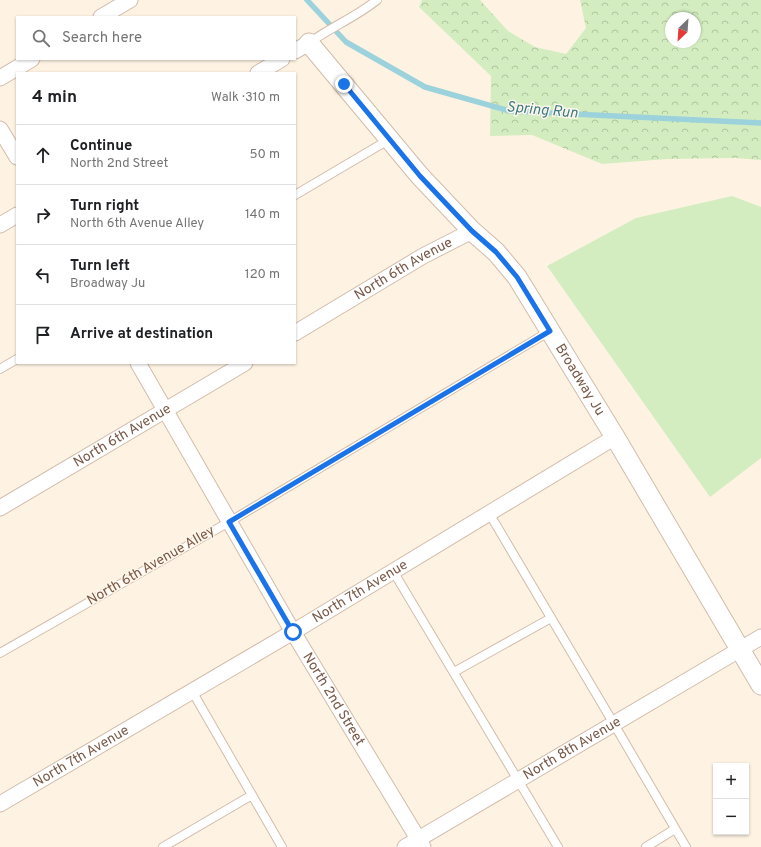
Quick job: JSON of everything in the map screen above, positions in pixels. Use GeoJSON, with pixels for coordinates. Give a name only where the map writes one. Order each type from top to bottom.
{"type":"FeatureCollection","features":[{"type":"Feature","properties":{"kind":"street"},"geometry":{"type":"LineString","coordinates":[[103,16],[130,0]]}},
{"type":"Feature","properties":{"kind":"street","name":"Broadway Ju"},"geometry":{"type":"LineString","coordinates":[[308,43],[420,176],[472,231],[496,252],[517,277],[615,437],[761,685]]}},
{"type":"Feature","properties":{"kind":"street"},"geometry":{"type":"LineString","coordinates":[[0,78],[30,60]]}},
{"type":"Feature","properties":{"kind":"street"},"geometry":{"type":"LineString","coordinates":[[260,72],[280,60]]}},
{"type":"Feature","properties":{"kind":"street"},"geometry":{"type":"LineString","coordinates":[[0,129],[16,155]]}},
{"type":"Feature","properties":{"kind":"street"},"geometry":{"type":"LineString","coordinates":[[0,225],[16,216]]}},
{"type":"Feature","properties":{"kind":"street","name":"North 6th Avenue"},"geometry":{"type":"LineString","coordinates":[[296,332],[423,256],[472,231]]}},
{"type":"Feature","properties":{"kind":"street","name":"North 2nd Street"},"geometry":{"type":"LineString","coordinates":[[139,364],[293,632],[421,843]]}},
{"type":"Feature","properties":{"kind":"street","name":"North 6th Avenue"},"geometry":{"type":"LineString","coordinates":[[0,508],[243,364]]}},
{"type":"Feature","properties":{"kind":"street","name":"North 7th Avenue"},"geometry":{"type":"LineString","coordinates":[[0,804],[293,632],[615,437]]}},
{"type":"Feature","properties":{"kind":"street","name":"North 8th Avenue"},"geometry":{"type":"LineString","coordinates":[[405,847],[421,843],[518,780],[761,637]]}},
{"type":"Feature","properties":{"kind":"lane"},"geometry":{"type":"LineString","coordinates":[[308,43],[364,10],[377,0]]}},
{"type":"Feature","properties":{"kind":"lane"},"geometry":{"type":"LineString","coordinates":[[296,195],[390,139]]}},
{"type":"Feature","properties":{"kind":"lane","name":"North 6th Avenue Alley"},"geometry":{"type":"LineString","coordinates":[[0,653],[229,522],[550,331]]}},
{"type":"Feature","properties":{"kind":"lane"},"geometry":{"type":"LineString","coordinates":[[0,369],[16,360]]}},
{"type":"Feature","properties":{"kind":"lane"},"geometry":{"type":"LineString","coordinates":[[489,514],[686,847]]}},
{"type":"Feature","properties":{"kind":"lane"},"geometry":{"type":"LineString","coordinates":[[393,571],[558,847]]}},
{"type":"Feature","properties":{"kind":"lane"},"geometry":{"type":"LineString","coordinates":[[454,672],[551,618]]}},
{"type":"Feature","properties":{"kind":"lane"},"geometry":{"type":"LineString","coordinates":[[192,691],[282,847]]}},
{"type":"Feature","properties":{"kind":"lane"},"geometry":{"type":"LineString","coordinates":[[163,847],[252,795]]}},
{"type":"Feature","properties":{"kind":"lane"},"geometry":{"type":"LineString","coordinates":[[646,847],[675,829]]}},
{"type":"Feature","properties":{"kind":"green space"},"geometry":{"type":"Polygon","coordinates":[[[422,0],[480,0],[508,31],[535,47],[566,54],[586,28],[580,0],[761,0],[761,160],[735,158],[668,159],[602,164],[532,135],[490,136],[491,76],[419,7],[422,0]]]}},
{"type":"Feature","properties":{"kind":"green space"},"geometry":{"type":"Polygon","coordinates":[[[732,196],[761,207],[761,458],[710,497],[547,266],[636,218],[732,196]]]}},
{"type":"Feature","properties":{"kind":"waterway","name":"Spring Run"},"geometry":{"type":"LineString","coordinates":[[307,0],[346,42],[425,87],[510,111],[761,123]]}},
{"type":"Feature","properties":{"kind":"route"},"geometry":{"type":"LineString","coordinates":[[293,632],[229,522],[550,331],[517,277],[496,252],[472,231],[420,176],[344,84]]}}]}
